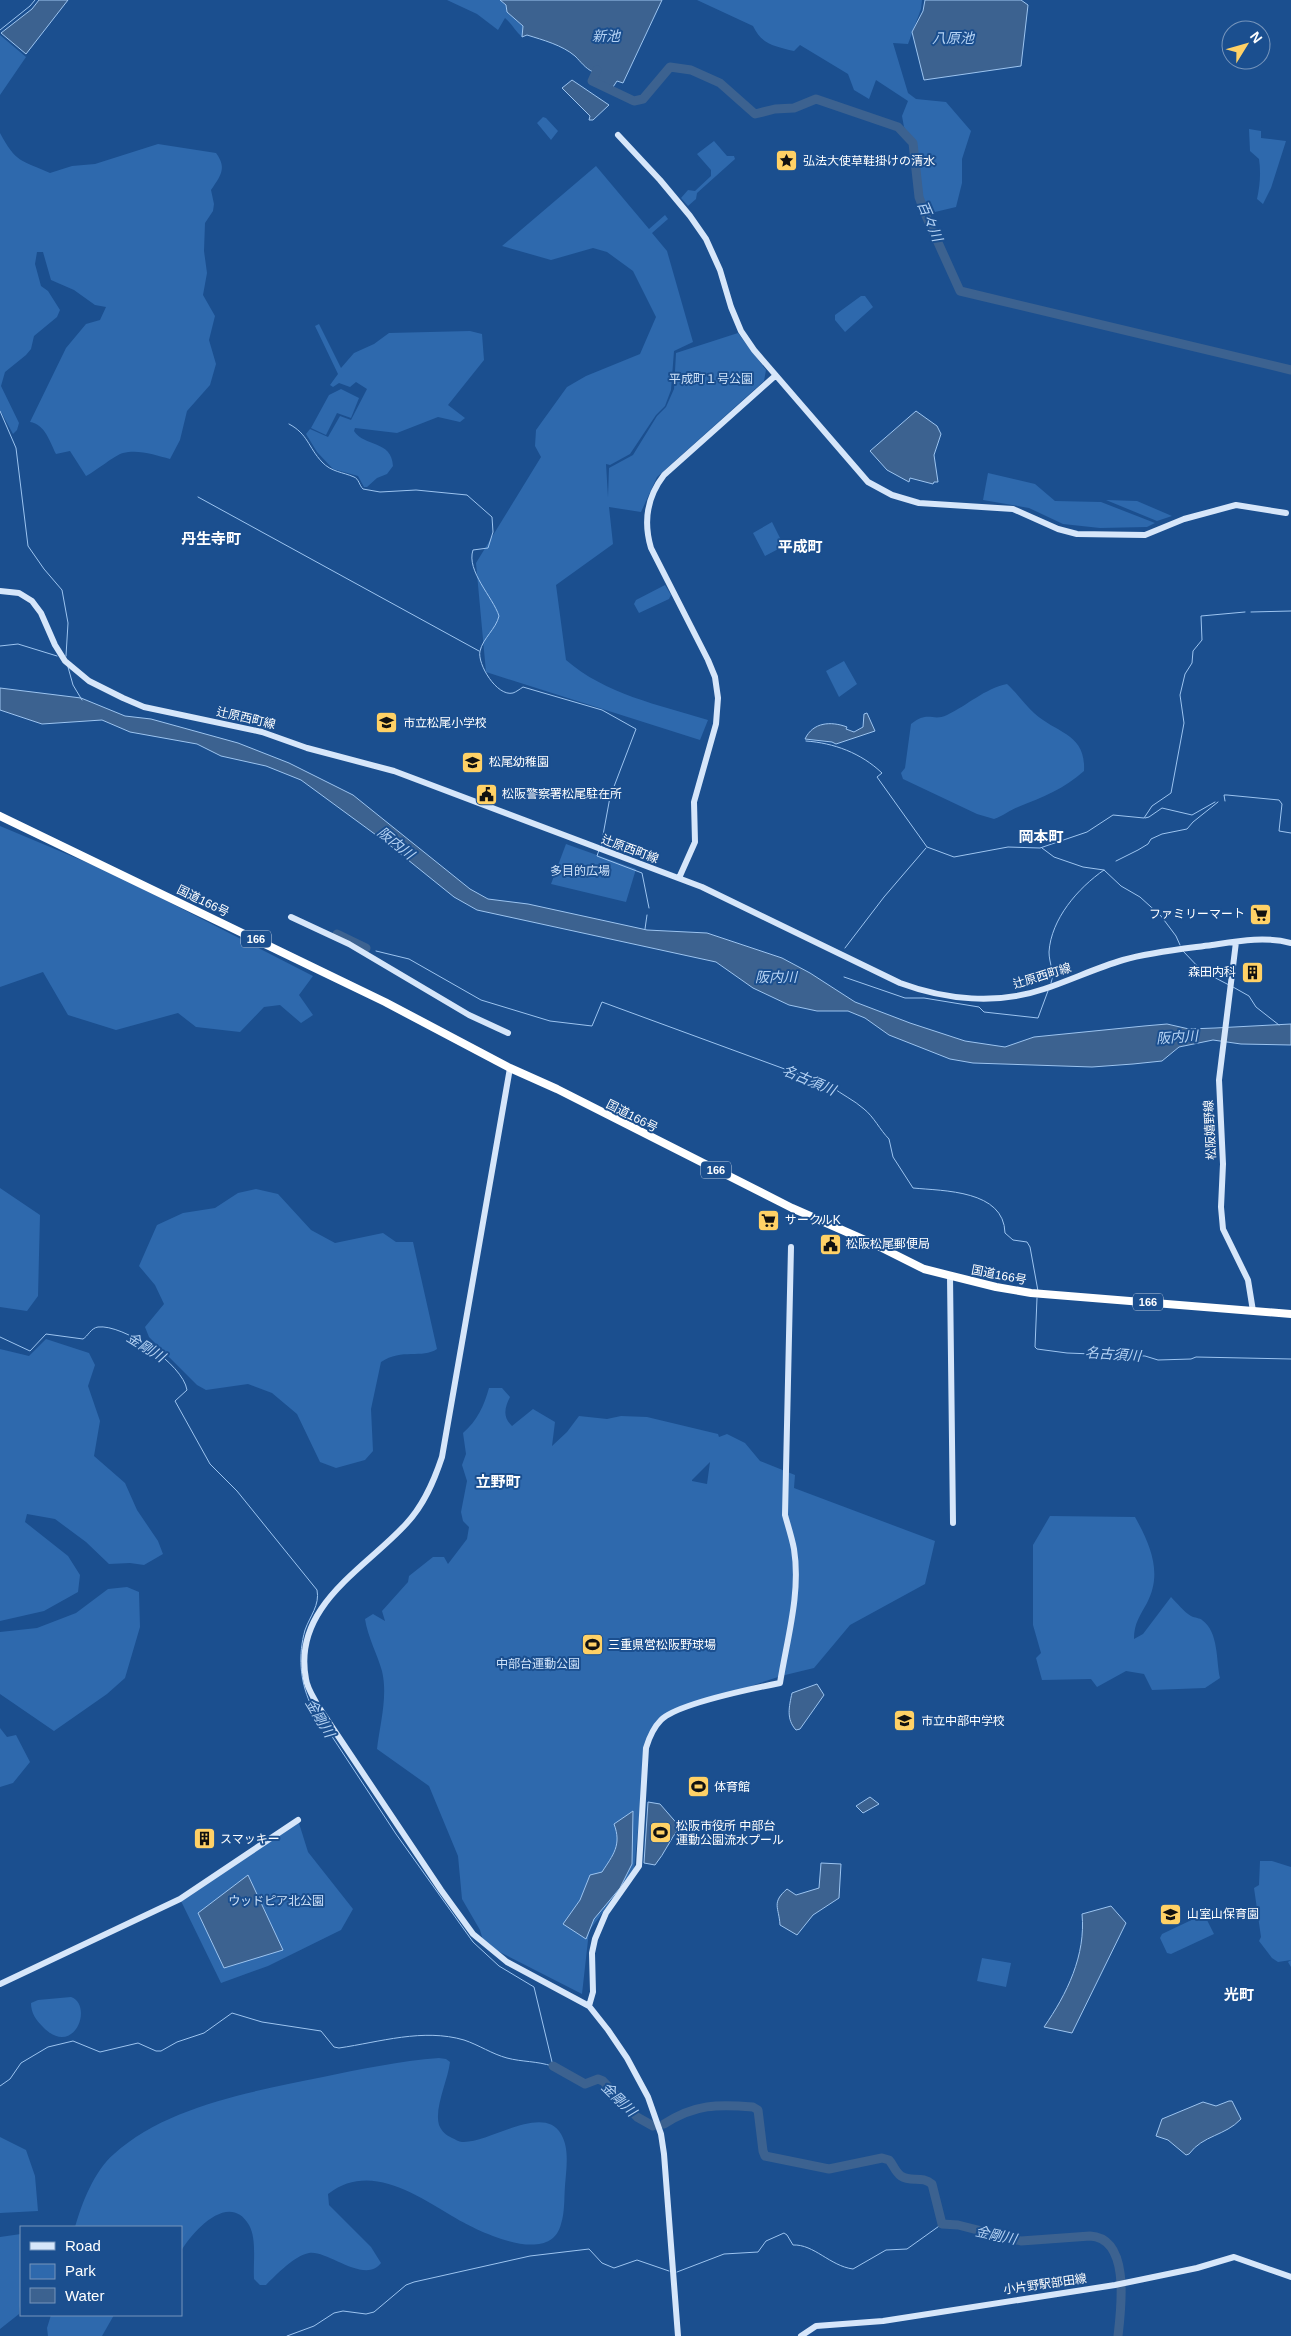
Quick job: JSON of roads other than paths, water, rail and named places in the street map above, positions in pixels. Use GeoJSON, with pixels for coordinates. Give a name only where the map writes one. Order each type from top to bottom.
{"type":"FeatureCollection","features":[{"type":"Feature","properties":{"kind":"highway","name":"国道166号"},"geometry":{"type":"LineString","coordinates":[[0,816],[385,1002],[510,1068],[557,1089],[793,1211],[874,1244],[924,1269],[950,1277],[1031,1293],[1291,1314]]}},
{"type":"Feature","properties":{"kind":"street"},"geometry":{"type":"LineString","coordinates":[[618,135],[660,180],[699,228],[714,255],[741,331],[754,350],[868,482],[903,499],[927,504],[1013,509],[1058,529],[1092,535],[1144,535],[1184,519],[1236,506],[1286,513]]}},
{"type":"Feature","properties":{"kind":"street"},"geometry":{"type":"LineString","coordinates":[[679,878],[696,842],[694,802],[716,724],[718,698],[715,677],[708,660],[651,548],[647,534],[647,514],[653,493],[664,475],[775,376]]}},
{"type":"Feature","properties":{"kind":"street","name":"辻原西町線"},"geometry":{"type":"LineString","coordinates":[[0,591],[19,593],[32,601],[41,613],[65,661],[79,673],[89,681],[144,707],[262,732],[307,748],[394,771],[702,887],[900,983],[919,990],[954,997],[983,999],[1020,995],[1050,987],[1122,960],[1236,942],[1268,940],[1291,943]]}},
{"type":"Feature","properties":{"kind":"street"},"geometry":{"type":"LineString","coordinates":[[291,917],[349,944],[469,1015],[508,1033]]}},
{"type":"Feature","properties":{"kind":"street","name":"松阪嬉野線"},"geometry":{"type":"LineString","coordinates":[[1236,942],[1219,1080],[1223,1164],[1220,1207],[1223,1229],[1248,1280],[1253,1311]]}},
{"type":"Feature","properties":{"kind":"street"},"geometry":{"type":"LineString","coordinates":[[510,1068],[442,1457],[422,1505],[407,1523],[324,1603],[312,1622],[306,1640],[306,1680],[318,1706],[441,1890],[473,1934],[507,1962],[589,2006],[627,2058],[648,2097],[660,2134],[664,2154],[678,2336]]}},
{"type":"Feature","properties":{"kind":"street"},"geometry":{"type":"LineString","coordinates":[[589,2006],[593,1992],[592,1953],[595,1939],[606,1913],[639,1866],[646,1748],[651,1735],[661,1720],[673,1712],[743,1690],[780,1682],[796,1574],[794,1548],[784,1515],[791,1247]]}},
{"type":"Feature","properties":{"kind":"street"},"geometry":{"type":"LineString","coordinates":[[950,1277],[952,1523]]}},
{"type":"Feature","properties":{"kind":"street"},"geometry":{"type":"LineString","coordinates":[[0,1984],[180,1899],[298,1820]]}},
{"type":"Feature","properties":{"kind":"street","name":"小片野駅部田線"},"geometry":{"type":"LineString","coordinates":[[800,2336],[816,2326],[883,2322],[1115,2285],[1197,2268],[1234,2256],[1291,2277]]}},
{"type":"Feature","properties":{"kind":"water"},"geometry":{"type":"Polygon","coordinates":[[[39,0],[68,0],[26,54],[1,33],[32,9],[39,0]]]}},
{"type":"Feature","properties":{"kind":"water","name":"新池"},"geometry":{"type":"Polygon","coordinates":[[[500,0],[662,0],[623,83],[617,81],[613,87],[590,78],[593,72],[564,49],[527,35],[522,37],[523,26],[507,12],[506,5],[500,0]]]}},
{"type":"Feature","properties":{"kind":"water","name":"八原池"},"geometry":{"type":"Polygon","coordinates":[[[925,0],[1021,0],[1028,5],[1021,66],[924,80],[912,32],[923,11],[925,0]]]}},
{"type":"Feature","properties":{"kind":"water"},"geometry":{"type":"Polygon","coordinates":[[[572,80],[609,105],[593,120],[589,120],[590,116],[562,88],[572,80]]]}},
{"type":"Feature","properties":{"kind":"water"},"geometry":{"type":"Polygon","coordinates":[[[916,411],[937,426],[941,434],[934,455],[938,482],[933,484],[910,478],[909,482],[887,470],[870,451],[916,411]]]}},
{"type":"Feature","properties":{"kind":"water","name":"阪内川"},"geometry":{"type":"Polygon","coordinates":[[[0,688],[81,698],[125,716],[151,719],[238,743],[289,763],[353,795],[470,889],[488,899],[528,904],[647,930],[707,933],[782,958],[810,973],[855,1002],[965,1041],[1005,1047],[1034,1037],[1167,1024],[1189,1029],[1291,1024],[1291,1045],[1241,1044],[1213,1040],[1179,1047],[1162,1061],[1092,1067],[973,1063],[950,1059],[889,1035],[865,1018],[848,1011],[817,1011],[789,1005],[753,988],[716,962],[477,910],[454,897],[387,843],[301,780],[266,766],[221,756],[197,744],[130,732],[102,720],[42,724],[0,710],[0,688]]]}},
{"type":"Feature","properties":{"kind":"water"},"geometry":{"type":"Polygon","coordinates":[[[867,713],[875,731],[836,744],[805,739],[808,733],[823,724],[841,725],[854,732],[863,727],[864,714],[867,713]]]}},
{"type":"Feature","properties":{"kind":"water"},"geometry":{"type":"Polygon","coordinates":[[[817,1684],[824,1695],[800,1729],[796,1730],[791,1722],[789,1708],[792,1693],[817,1684]]]}},
{"type":"Feature","properties":{"kind":"water"},"geometry":{"type":"Polygon","coordinates":[[[870,1797],[879,1804],[863,1813],[856,1806],[870,1797]]]}},
{"type":"Feature","properties":{"kind":"water","name":"松阪市役所 中部台 運動公園流水プール"},"geometry":{"type":"Polygon","coordinates":[[[648,1802],[660,1804],[680,1827],[655,1865],[644,1863],[648,1802]]]}},
{"type":"Feature","properties":{"kind":"water"},"geometry":{"type":"Polygon","coordinates":[[[633,1811],[632,1864],[620,1888],[594,1919],[586,1939],[563,1924],[580,1900],[590,1875],[602,1872],[613,1855],[617,1844],[614,1824],[633,1811]]]}},
{"type":"Feature","properties":{"kind":"water"},"geometry":{"type":"Polygon","coordinates":[[[821,1863],[841,1864],[839,1898],[813,1915],[797,1935],[780,1925],[777,1902],[787,1889],[796,1895],[819,1888],[821,1863]]]}},
{"type":"Feature","properties":{"kind":"water"},"geometry":{"type":"Polygon","coordinates":[[[248,1875],[283,1950],[224,1968],[198,1913],[248,1875]]]}},
{"type":"Feature","properties":{"kind":"water"},"geometry":{"type":"Polygon","coordinates":[[[1111,1906],[1126,1923],[1072,2033],[1044,2027],[1060,2001],[1073,1974],[1081,1944],[1082,1914],[1111,1906]]]}},
{"type":"Feature","properties":{"kind":"water"},"geometry":{"type":"Polygon","coordinates":[[[1232,2101],[1241,2119],[1235,2125],[1201,2143],[1189,2154],[1186,2155],[1168,2140],[1156,2136],[1162,2119],[1203,2102],[1216,2106],[1232,2101]]]}},
{"type":"Feature","properties":{"kind":"waterway"},"geometry":{"type":"LineString","coordinates":[[0,30],[35,0]]}},
{"type":"Feature","properties":{"kind":"waterway","name":"百々川"},"geometry":{"type":"LineString","coordinates":[[597,70],[592,81],[634,101],[643,99],[670,67],[691,70],[720,83],[755,114],[775,109],[794,108],[816,99],[898,127],[913,143],[919,197],[960,291],[1291,370]]}},
{"type":"Feature","properties":{"kind":"waterway"},"geometry":{"type":"LineString","coordinates":[[0,411],[16,448],[28,546],[62,590],[68,623],[66,656]]}},
{"type":"Feature","properties":{"kind":"waterway"},"geometry":{"type":"LineString","coordinates":[[289,424],[300,432],[326,465],[333,470],[356,478],[363,489],[380,492],[416,490],[467,495],[492,517],[493,532],[488,548],[473,550],[472,558],[477,575],[499,616],[480,651],[482,664],[489,678],[495,685],[507,693],[513,693],[523,687],[602,710],[636,729],[610,797],[601,846]]}},
{"type":"Feature","properties":{"kind":"waterway"},"geometry":{"type":"LineString","coordinates":[[198,497],[479,651]]}},
{"type":"Feature","properties":{"kind":"waterway"},"geometry":{"type":"LineString","coordinates":[[1251,612],[1291,611]]}},
{"type":"Feature","properties":{"kind":"waterway"},"geometry":{"type":"LineString","coordinates":[[806,741],[827,744],[847,750],[874,766],[882,773],[877,777],[927,847],[954,857],[1008,847],[1040,848],[1087,832],[1113,815],[1144,818],[1152,806],[1171,793],[1184,723],[1180,695],[1185,674],[1192,663],[1193,651],[1202,640],[1201,616],[1245,612]]}},
{"type":"Feature","properties":{"kind":"waterway"},"geometry":{"type":"LineString","coordinates":[[0,646],[18,644],[57,656]]}},
{"type":"Feature","properties":{"kind":"waterway"},"geometry":{"type":"LineString","coordinates":[[68,667],[73,685],[82,700]]}},
{"type":"Feature","properties":{"kind":"waterway"},"geometry":{"type":"LineString","coordinates":[[1225,801],[1224,795],[1279,800],[1282,804],[1279,831],[1291,833]]}},
{"type":"Feature","properties":{"kind":"waterway"},"geometry":{"type":"LineString","coordinates":[[1145,818],[1162,808],[1192,815],[1215,802]]}},
{"type":"Feature","properties":{"kind":"waterway"},"geometry":{"type":"LineString","coordinates":[[1116,861],[1138,850],[1148,844],[1151,839],[1162,834],[1187,829],[1218,802]]}},
{"type":"Feature","properties":{"kind":"waterway"},"geometry":{"type":"LineString","coordinates":[[845,948],[884,897],[926,848]]}},
{"type":"Feature","properties":{"kind":"waterway"},"geometry":{"type":"LineString","coordinates":[[1042,848],[1054,857],[1083,867],[1104,870],[1121,886],[1140,897],[1161,916],[1176,936],[1180,945]]}},
{"type":"Feature","properties":{"kind":"waterway"},"geometry":{"type":"LineString","coordinates":[[599,850],[597,856],[642,873],[649,908]]}},
{"type":"Feature","properties":{"kind":"waterway"},"geometry":{"type":"LineString","coordinates":[[1051,983],[1052,975],[1049,952],[1051,940],[1060,916],[1076,895],[1104,870]]}},
{"type":"Feature","properties":{"kind":"waterway"},"geometry":{"type":"LineString","coordinates":[[645,929],[647,915]]}},
{"type":"Feature","properties":{"kind":"waterway","name":"名古須川"},"geometry":{"type":"LineString","coordinates":[[337,934],[366,948]]}},
{"type":"Feature","properties":{"kind":"waterway","name":"名古須川"},"geometry":{"type":"LineString","coordinates":[[376,951],[409,959],[481,1000],[550,1021],[592,1026],[602,1002],[831,1086],[871,1116],[889,1139],[893,1157],[913,1188],[970,1195],[995,1208],[1002,1219],[1005,1233],[1013,1240],[1027,1242],[1030,1247],[1038,1291]]}},
{"type":"Feature","properties":{"kind":"waterway"},"geometry":{"type":"LineString","coordinates":[[1183,951],[1202,971],[1229,985]]}},
{"type":"Feature","properties":{"kind":"waterway"},"geometry":{"type":"LineString","coordinates":[[844,977],[905,998],[924,998],[979,1007],[984,1012],[1038,1018],[1048,991]]}},
{"type":"Feature","properties":{"kind":"waterway"},"geometry":{"type":"LineString","coordinates":[[1233,987],[1249,996],[1256,1007],[1279,1025]]}},
{"type":"Feature","properties":{"kind":"waterway","name":"名古須川"},"geometry":{"type":"LineString","coordinates":[[1037,1298],[1035,1347],[1037,1349],[1067,1353],[1145,1356],[1158,1360],[1191,1359],[1196,1357],[1291,1359]]}},
{"type":"Feature","properties":{"kind":"waterway","name":"金剛川"},"geometry":{"type":"LineString","coordinates":[[0,1337],[30,1351],[46,1334],[83,1339],[91,1330],[98,1327],[109,1328],[136,1339],[164,1358],[175,1369],[187,1390],[175,1401],[210,1464],[237,1491],[317,1590],[316,1606],[305,1630],[301,1649],[302,1676],[310,1703],[396,1834],[473,1942],[499,1966],[534,1987],[553,2066]]}},
{"type":"Feature","properties":{"kind":"waterway"},"geometry":{"type":"LineString","coordinates":[[0,2086],[10,2079],[21,2063],[48,2047],[73,2041],[100,2052],[138,2043],[156,2051],[161,2051],[177,2042],[204,2033],[232,2013],[262,2022],[321,2031],[334,2047],[339,2048],[402,2037],[433,2035],[464,2040],[507,2058],[552,2066]]}},
{"type":"Feature","properties":{"kind":"waterway","name":"金剛川"},"geometry":{"type":"LineString","coordinates":[[553,2066],[585,2084],[598,2079],[603,2081],[637,2117],[653,2126]]}},
{"type":"Feature","properties":{"kind":"waterway","name":"金剛川"},"geometry":{"type":"LineString","coordinates":[[664,2124],[686,2112],[707,2107],[753,2107],[758,2110],[765,2156],[829,2169],[882,2158],[889,2160],[901,2176],[928,2181],[932,2184],[942,2224],[958,2225],[1021,2241],[1090,2236],[1103,2240],[1112,2249],[1118,2261],[1121,2293],[1118,2336]]}},
{"type":"Feature","properties":{"kind":"waterway"},"geometry":{"type":"LineString","coordinates":[[677,2272],[724,2254],[758,2252],[766,2241],[784,2233],[793,2245],[808,2248],[837,2264],[853,2269],[886,2250],[907,2249],[942,2224]]}},
{"type":"Feature","properties":{"kind":"waterway"},"geometry":{"type":"LineString","coordinates":[[287,2336],[314,2326],[334,2313],[343,2311],[366,2314],[374,2312],[406,2285],[414,2282],[530,2256],[589,2249],[602,2263],[614,2268],[637,2260],[669,2271]]}},
{"type":"Feature","properties":{"kind":"place","name":"弘法大使草鞋掛けの清水"},"geometry":{"type":"Point","coordinates":[787,161]}},
{"type":"Feature","properties":{"kind":"place","name":"市立松尾小学校"},"geometry":{"type":"Point","coordinates":[387,723]}},
{"type":"Feature","properties":{"kind":"place","name":"松尾幼稚園"},"geometry":{"type":"Point","coordinates":[473,762]}},
{"type":"Feature","properties":{"kind":"place","name":"松阪警察署松尾駐在所"},"geometry":{"type":"Point","coordinates":[486,794]}},
{"type":"Feature","properties":{"kind":"place","name":"ファミリーマート"},"geometry":{"type":"Point","coordinates":[1261,914]}},
{"type":"Feature","properties":{"kind":"place","name":"森田内科"},"geometry":{"type":"Point","coordinates":[1252,972]}},
{"type":"Feature","properties":{"kind":"place","name":"サークルK"},"geometry":{"type":"Point","coordinates":[769,1220]}},
{"type":"Feature","properties":{"kind":"place","name":"松阪松尾郵便局"},"geometry":{"type":"Point","coordinates":[830,1244]}},
{"type":"Feature","properties":{"kind":"place","name":"三重県営松阪野球場"},"geometry":{"type":"Point","coordinates":[592,1645]}},
{"type":"Feature","properties":{"kind":"place","name":"市立中部中学校"},"geometry":{"type":"Point","coordinates":[905,1721]}},
{"type":"Feature","properties":{"kind":"place","name":"体育館"},"geometry":{"type":"Point","coordinates":[698,1787]}},
{"type":"Feature","properties":{"kind":"place","name":"松阪市役所 中部台 運動公園流水プール"},"geometry":{"type":"Point","coordinates":[660,1833]}},
{"type":"Feature","properties":{"kind":"place","name":"スマッキー"},"geometry":{"type":"Point","coordinates":[204,1839]}},
{"type":"Feature","properties":{"kind":"place","name":"山室山保育園"},"geometry":{"type":"Point","coordinates":[1171,1914]}},
{"type":"Feature","properties":{"kind":"district","name":"丹生寺町"},"geometry":{"type":"Point","coordinates":[211,539]}},
{"type":"Feature","properties":{"kind":"district","name":"平成町"},"geometry":{"type":"Point","coordinates":[800,547]}},
{"type":"Feature","properties":{"kind":"district","name":"岡本町"},"geometry":{"type":"Point","coordinates":[1041,837]}},
{"type":"Feature","properties":{"kind":"district","name":"立野町"},"geometry":{"type":"Point","coordinates":[498,1482]}},
{"type":"Feature","properties":{"kind":"district","name":"光町"},"geometry":{"type":"Point","coordinates":[1239,1995]}},
{"type":"Feature","properties":{"kind":"park label","name":"平成町１号公園"},"geometry":{"type":"Point","coordinates":[711,379]}},
{"type":"Feature","properties":{"kind":"park label","name":"多目的広場"},"geometry":{"type":"Point","coordinates":[580,871]}},
{"type":"Feature","properties":{"kind":"park label","name":"中部台運動公園"},"geometry":{"type":"Point","coordinates":[538,1664]}},
{"type":"Feature","properties":{"kind":"park label","name":"ウッドピア北公園"},"geometry":{"type":"Point","coordinates":[276,1901]}}]}
